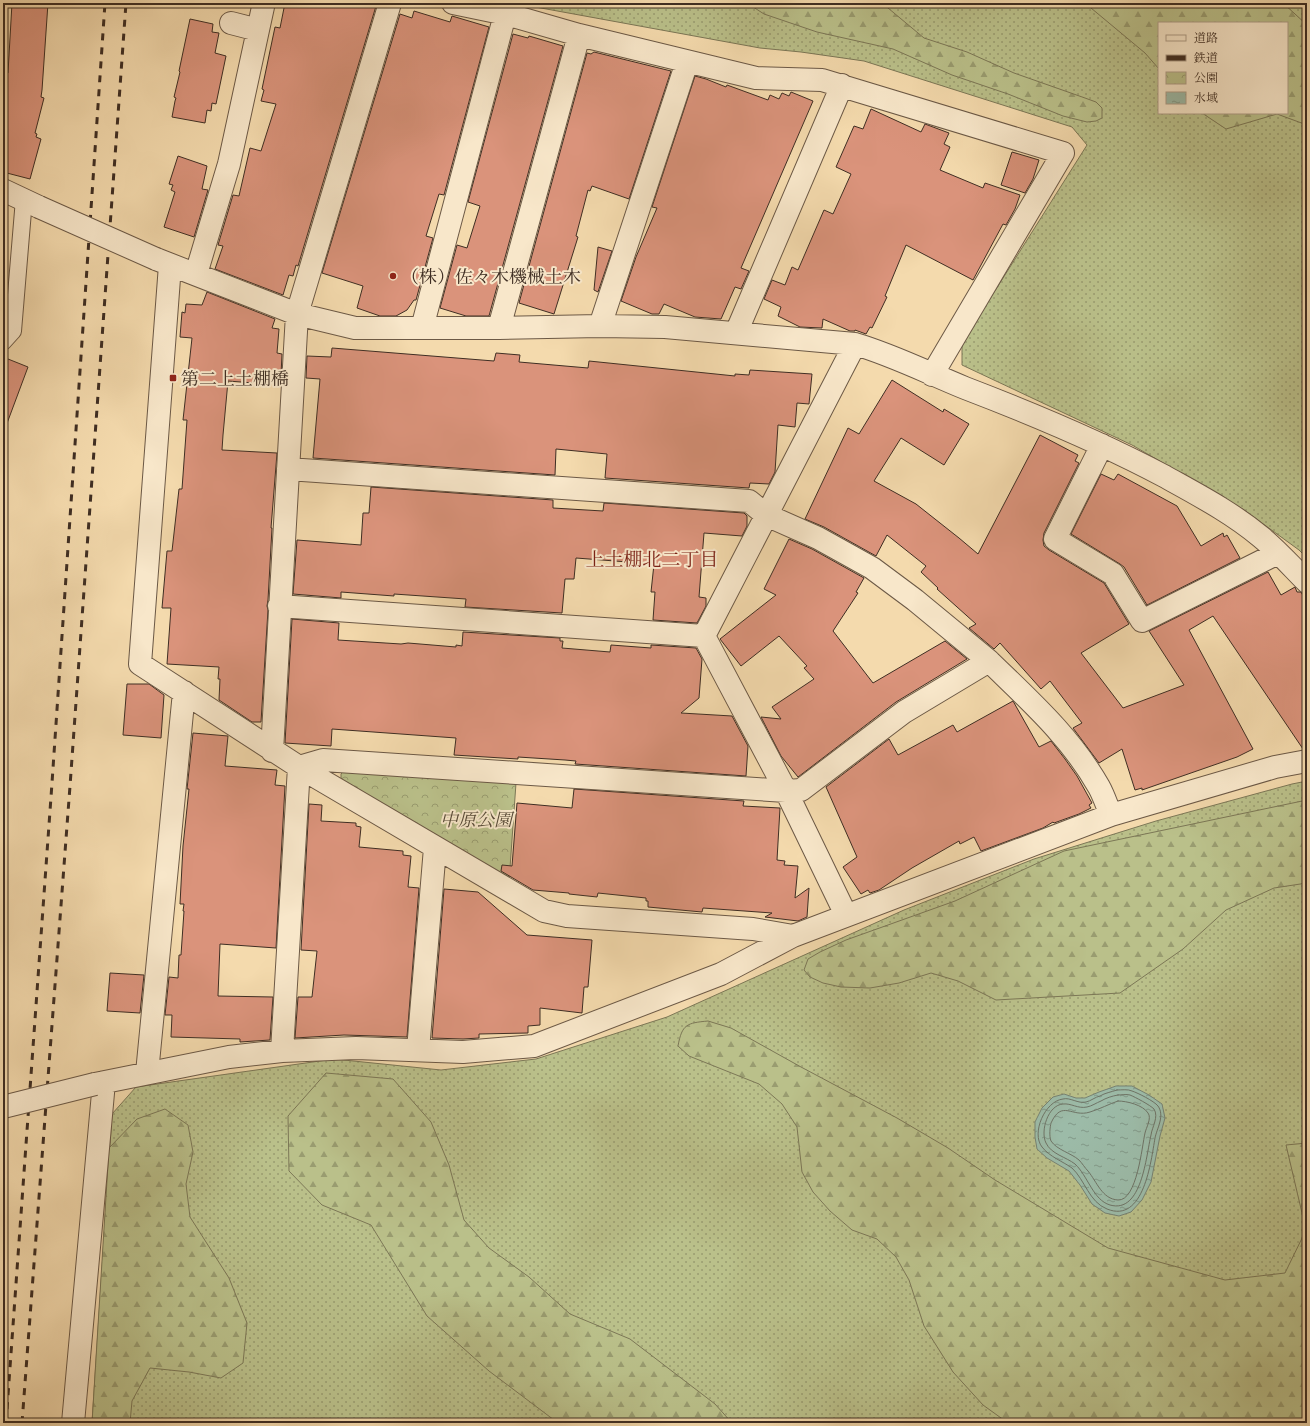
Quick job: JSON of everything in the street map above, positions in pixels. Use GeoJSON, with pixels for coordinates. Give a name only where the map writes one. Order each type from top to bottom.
{"type":"FeatureCollection","features":[{"type":"Feature","properties":{"kind":"street"},"geometry":{"type":"LineString","coordinates":[[272,751],[279,606],[297,314],[390,3]]}},
{"type":"Feature","properties":{"kind":"street"},"geometry":{"type":"LineString","coordinates":[[453,3],[507,9],[579,35],[756,78],[822,80],[1063,153],[932,375]]}},
{"type":"Feature","properties":{"kind":"street"},"geometry":{"type":"LineString","coordinates":[[196,274],[229,164],[263,7]]}},
{"type":"Feature","properties":{"kind":"street"},"geometry":{"type":"LineString","coordinates":[[422,328],[507,9]]}},
{"type":"Feature","properties":{"kind":"street"},"geometry":{"type":"LineString","coordinates":[[231,23],[258,30]]}},
{"type":"Feature","properties":{"kind":"street"},"geometry":{"type":"LineString","coordinates":[[499,328],[579,35]]}},
{"type":"Feature","properties":{"kind":"street"},"geometry":{"type":"LineString","coordinates":[[600,326],[687,62]]}},
{"type":"Feature","properties":{"kind":"street"},"geometry":{"type":"LineString","coordinates":[[736,333],[842,85]]}},
{"type":"Feature","properties":{"kind":"street"},"geometry":{"type":"LineString","coordinates":[[3,190],[163,262],[297,314],[355,328],[600,326],[665,327],[855,344],[874,350],[932,375],[1027,412],[1102,445],[1214,503],[1262,538],[1307,582]]}},
{"type":"Feature","properties":{"kind":"street"},"geometry":{"type":"LineString","coordinates":[[163,262],[140,664],[272,751],[544,911],[567,916],[753,929],[793,936]]}},
{"type":"Feature","properties":{"kind":"street"},"geometry":{"type":"LineString","coordinates":[[704,636],[855,344]]}},
{"type":"Feature","properties":{"kind":"street"},"geometry":{"type":"LineString","coordinates":[[1102,445],[1055,539],[1114,574],[1142,621],[1278,553]]}},
{"type":"Feature","properties":{"kind":"street"},"geometry":{"type":"LineString","coordinates":[[288,469],[749,501],[766,515],[818,538],[872,568],[915,600],[989,661],[1054,724],[1077,753],[1100,788],[1111,816]]}},
{"type":"Feature","properties":{"kind":"street"},"geometry":{"type":"LineString","coordinates":[[279,606],[704,636]]}},
{"type":"Feature","properties":{"kind":"street"},"geometry":{"type":"LineString","coordinates":[[704,636],[786,791],[846,915]]}},
{"type":"Feature","properties":{"kind":"street"},"geometry":{"type":"LineString","coordinates":[[299,767],[323,760],[786,791],[801,790],[904,712],[989,661]]}},
{"type":"Feature","properties":{"kind":"street"},"geometry":{"type":"LineString","coordinates":[[147,1073],[184,692]]}},
{"type":"Feature","properties":{"kind":"street"},"geometry":{"type":"LineString","coordinates":[[3,1107],[100,1083],[229,1057],[282,1051],[356,1048],[463,1052],[534,1046],[721,974],[793,936],[1111,816],[1275,767],[1307,761]]}},
{"type":"Feature","properties":{"kind":"street"},"geometry":{"type":"LineString","coordinates":[[282,1051],[299,767]]}},
{"type":"Feature","properties":{"kind":"street"},"geometry":{"type":"LineString","coordinates":[[418,1050],[435,848]]}},
{"type":"Feature","properties":{"kind":"street"},"geometry":{"type":"LineString","coordinates":[[74,1423],[100,1083]]}},
{"type":"Feature","properties":{"kind":"lane"},"geometry":{"type":"LineString","coordinates":[[3,342],[12,331],[31,203]]}},
{"type":"Feature","properties":{"kind":"green space"},"geometry":{"type":"Polygon","coordinates":[[[531,3],[1307,3],[1307,558],[1299,550],[1244,510],[1132,445],[962,365],[962,343],[1087,145],[1072,127],[864,61],[760,48],[530,6],[531,3]]]}},
{"type":"Feature","properties":{"kind":"green space"},"geometry":{"type":"Polygon","coordinates":[[[747,3],[882,3],[924,38],[967,52],[1014,73],[1096,102],[1102,108],[1102,118],[1096,121],[1087,122],[1063,116],[1008,94],[952,75],[893,49],[817,32],[764,14],[747,3]]]}},
{"type":"Feature","properties":{"kind":"green space"},"geometry":{"type":"Polygon","coordinates":[[[1085,3],[1283,3],[1307,25],[1307,125],[1277,114],[1288,114],[1288,22],[1158,22],[1158,68],[1145,53],[1085,3]]]}},
{"type":"Feature","properties":{"kind":"green space"},"geometry":{"type":"Polygon","coordinates":[[[1204,114],[1277,114],[1226,129],[1204,114]]]}},
{"type":"Feature","properties":{"kind":"green space","name":"中原公園"},"geometry":{"type":"Polygon","coordinates":[[[345,770],[516,783],[509,882],[341,782],[341,774],[345,770]]]}},
{"type":"Feature","properties":{"kind":"green space"},"geometry":{"type":"Polygon","coordinates":[[[1307,781],[1307,1423],[92,1423],[112,1114],[136,1087],[334,1059],[441,1070],[536,1059],[667,1017],[904,910],[1034,859],[1156,821],[1307,781]]]}},
{"type":"Feature","properties":{"kind":"green space"},"geometry":{"type":"Polygon","coordinates":[[[1307,800],[1307,883],[1274,888],[1226,910],[1183,949],[1120,993],[996,1000],[958,981],[931,973],[899,983],[870,988],[841,987],[823,983],[810,977],[804,970],[808,959],[846,940],[955,901],[1064,851],[1307,800]]]}},
{"type":"Feature","properties":{"kind":"green space"},"geometry":{"type":"Polygon","coordinates":[[[708,1021],[731,1028],[897,1118],[948,1148],[995,1180],[1108,1248],[1225,1280],[1285,1273],[1306,1230],[1286,1145],[1307,1143],[1307,1423],[1008,1423],[983,1405],[953,1372],[924,1326],[909,1280],[896,1257],[877,1239],[852,1230],[830,1211],[813,1192],[802,1172],[797,1127],[782,1104],[759,1084],[689,1056],[678,1046],[681,1033],[687,1026],[690,1024],[708,1021]]]}},
{"type":"Feature","properties":{"kind":"green space"},"geometry":{"type":"Polygon","coordinates":[[[326,1073],[393,1079],[431,1122],[449,1165],[464,1220],[489,1248],[529,1277],[570,1314],[630,1339],[715,1404],[732,1423],[558,1423],[489,1371],[427,1316],[371,1225],[322,1205],[289,1171],[288,1116],[326,1073]]]}},
{"type":"Feature","properties":{"kind":"green space"},"geometry":{"type":"Polygon","coordinates":[[[165,1109],[188,1125],[193,1152],[186,1184],[190,1217],[229,1278],[247,1323],[243,1363],[221,1378],[189,1372],[150,1368],[132,1401],[130,1423],[92,1423],[109,1148],[137,1119],[165,1109]]]}},
{"type":"Feature","properties":{"kind":"water"},"geometry":{"type":"Polygon","coordinates":[[[1116,1086],[1132,1086],[1149,1095],[1162,1104],[1165,1118],[1151,1182],[1142,1200],[1131,1212],[1119,1216],[1105,1213],[1092,1204],[1069,1171],[1047,1158],[1037,1149],[1035,1137],[1035,1122],[1042,1108],[1053,1097],[1064,1094],[1076,1098],[1085,1098],[1116,1086]]]}},
{"type":"Feature","properties":{"kind":"building"},"geometry":{"type":"Polygon","coordinates":[[[12,3],[48,3],[41,97],[44,98],[35,133],[37,134],[36,137],[41,139],[30,179],[3,172],[3,72],[8,73],[12,3]]]}},
{"type":"Feature","properties":{"kind":"building"},"geometry":{"type":"Polygon","coordinates":[[[285,3],[366,3],[376,6],[298,266],[296,265],[293,276],[289,275],[283,295],[215,269],[223,246],[218,245],[233,195],[239,196],[250,148],[261,151],[276,104],[261,101],[264,90],[262,89],[275,27],[280,28],[285,3]]]}},
{"type":"Feature","properties":{"kind":"building"},"geometry":{"type":"Polygon","coordinates":[[[414,11],[450,22],[452,16],[489,27],[444,195],[439,194],[426,236],[433,238],[416,300],[414,300],[407,310],[396,316],[380,316],[357,308],[363,286],[322,273],[400,14],[412,18],[414,11]]]}},
{"type":"Feature","properties":{"kind":"building"},"geometry":{"type":"Polygon","coordinates":[[[190,19],[213,24],[212,32],[219,33],[215,53],[226,56],[216,104],[212,103],[211,111],[207,110],[205,123],[172,117],[176,98],[174,97],[190,19]]]}},
{"type":"Feature","properties":{"kind":"building"},"geometry":{"type":"Polygon","coordinates":[[[513,34],[528,38],[529,36],[563,46],[489,316],[466,316],[440,308],[457,245],[467,248],[480,206],[468,202],[513,34]]]}},
{"type":"Feature","properties":{"kind":"building"},"geometry":{"type":"Polygon","coordinates":[[[594,52],[671,71],[629,199],[592,186],[590,191],[588,190],[576,236],[578,237],[554,314],[519,303],[587,53],[591,54],[594,52]]]}},
{"type":"Feature","properties":{"kind":"building"},"geometry":{"type":"Polygon","coordinates":[[[695,76],[726,87],[727,85],[768,100],[770,95],[779,99],[782,93],[789,96],[791,92],[813,101],[741,268],[749,271],[741,289],[735,287],[721,319],[695,317],[664,304],[659,314],[652,314],[621,301],[636,257],[657,208],[652,207],[695,76]]]}},
{"type":"Feature","properties":{"kind":"building"},"geometry":{"type":"Polygon","coordinates":[[[871,109],[921,132],[925,124],[949,133],[944,144],[950,147],[940,170],[983,188],[985,183],[1020,195],[1015,209],[1006,225],[1003,224],[973,280],[906,245],[885,296],[887,297],[872,328],[870,327],[866,334],[855,330],[850,331],[823,319],[822,328],[800,327],[778,316],[781,307],[764,299],[772,280],[785,285],[792,267],[798,270],[824,210],[833,214],[851,174],[836,167],[854,126],[863,129],[871,109]]]}},
{"type":"Feature","properties":{"kind":"building"},"geometry":{"type":"Polygon","coordinates":[[[1012,152],[1039,160],[1033,179],[1025,193],[1001,185],[1012,152]]]}},
{"type":"Feature","properties":{"kind":"building"},"geometry":{"type":"Polygon","coordinates":[[[178,156],[207,166],[202,189],[208,190],[194,237],[164,227],[175,192],[171,190],[173,185],[169,184],[178,156]]]}},
{"type":"Feature","properties":{"kind":"building"},"geometry":{"type":"Polygon","coordinates":[[[598,247],[612,251],[598,292],[594,290],[598,247]]]}},
{"type":"Feature","properties":{"kind":"building"},"geometry":{"type":"Polygon","coordinates":[[[207,292],[275,319],[272,328],[279,329],[277,353],[282,354],[281,375],[268,374],[267,384],[228,381],[222,450],[277,453],[271,528],[268,610],[261,722],[252,722],[219,700],[219,667],[167,664],[171,608],[162,608],[167,551],[172,551],[179,489],[182,489],[187,420],[183,420],[192,338],[180,337],[182,312],[185,313],[186,304],[202,305],[207,292]]]}},
{"type":"Feature","properties":{"kind":"building"},"geometry":{"type":"Polygon","coordinates":[[[332,348],[494,361],[496,353],[520,355],[519,362],[588,368],[589,361],[735,376],[735,374],[749,375],[750,370],[812,374],[809,404],[797,403],[795,427],[778,425],[775,472],[769,484],[750,483],[749,488],[605,478],[607,454],[556,449],[555,475],[313,458],[320,379],[306,378],[307,356],[331,357],[332,348]]]}},
{"type":"Feature","properties":{"kind":"building"},"geometry":{"type":"Polygon","coordinates":[[[3,357],[28,367],[6,426],[3,426],[3,357]]]}},
{"type":"Feature","properties":{"kind":"building"},"geometry":{"type":"Polygon","coordinates":[[[892,380],[943,412],[944,409],[969,424],[944,465],[901,438],[874,481],[916,504],[978,554],[1040,435],[1078,455],[1075,461],[1079,463],[1044,533],[1044,546],[1104,583],[1129,624],[1081,653],[1123,708],[1184,685],[1149,631],[1268,572],[1281,595],[1295,587],[1297,592],[1301,592],[1307,603],[1307,749],[1303,749],[1213,616],[1189,630],[1253,749],[1237,757],[1142,790],[1142,788],[1135,790],[1122,749],[1099,763],[1073,728],[1082,723],[1050,681],[1041,689],[1000,643],[994,649],[969,628],[976,624],[937,589],[938,588],[921,572],[926,566],[887,535],[876,556],[824,527],[805,519],[848,428],[859,434],[892,380]]]}},
{"type":"Feature","properties":{"kind":"building"},"geometry":{"type":"Polygon","coordinates":[[[1101,474],[1114,480],[1118,474],[1177,506],[1201,546],[1223,533],[1224,537],[1227,535],[1240,558],[1147,605],[1124,567],[1071,534],[1101,474]]]}},
{"type":"Feature","properties":{"kind":"building"},"geometry":{"type":"Polygon","coordinates":[[[371,487],[553,500],[553,508],[603,511],[604,503],[744,513],[747,516],[747,526],[742,536],[704,533],[699,597],[706,598],[706,606],[697,623],[653,620],[655,592],[651,592],[654,564],[576,558],[574,579],[565,579],[562,613],[465,607],[466,599],[341,592],[341,598],[293,594],[297,540],[361,545],[363,513],[369,513],[371,487]]]}},
{"type":"Feature","properties":{"kind":"building"},"geometry":{"type":"Polygon","coordinates":[[[789,539],[812,549],[864,578],[856,592],[858,593],[833,631],[873,683],[945,641],[967,659],[896,702],[798,777],[781,756],[761,717],[781,719],[772,707],[814,679],[804,668],[807,666],[779,636],[741,666],[720,639],[776,595],[764,589],[789,539]]]}},
{"type":"Feature","properties":{"kind":"building"},"geometry":{"type":"Polygon","coordinates":[[[292,619],[339,623],[338,640],[456,647],[456,645],[462,646],[463,632],[560,638],[560,641],[563,641],[562,648],[610,652],[611,645],[651,648],[651,645],[696,648],[702,659],[699,698],[681,713],[732,716],[748,746],[746,776],[575,764],[576,761],[565,760],[454,755],[456,738],[332,729],[331,746],[285,743],[292,619]]]}},
{"type":"Feature","properties":{"kind":"building"},"geometry":{"type":"Polygon","coordinates":[[[127,684],[149,684],[164,695],[161,738],[123,735],[127,684]]]}},
{"type":"Feature","properties":{"kind":"building"},"geometry":{"type":"Polygon","coordinates":[[[1013,701],[1039,747],[1051,741],[1065,759],[1077,776],[1092,803],[1089,805],[1091,808],[1079,814],[1054,823],[1053,822],[1043,828],[981,851],[974,837],[960,844],[959,841],[912,868],[879,890],[870,893],[868,890],[861,894],[843,867],[857,857],[826,787],[889,739],[898,755],[953,725],[957,732],[1013,701]]]}},
{"type":"Feature","properties":{"kind":"building"},"geometry":{"type":"Polygon","coordinates":[[[193,733],[228,736],[225,766],[277,770],[275,785],[285,786],[276,948],[220,944],[218,996],[273,997],[270,1040],[240,1042],[240,1039],[171,1037],[172,1015],[165,1015],[169,977],[178,978],[179,955],[181,955],[184,911],[184,904],[180,904],[183,846],[193,733]]]}},
{"type":"Feature","properties":{"kind":"building"},"geometry":{"type":"Polygon","coordinates":[[[574,789],[744,801],[743,806],[780,808],[777,860],[785,861],[784,865],[798,866],[795,898],[809,888],[807,917],[798,921],[765,917],[772,913],[703,908],[702,912],[648,907],[648,901],[646,901],[646,898],[598,893],[597,897],[533,890],[501,871],[502,865],[512,866],[517,803],[572,808],[574,789]]]}},
{"type":"Feature","properties":{"kind":"building"},"geometry":{"type":"Polygon","coordinates":[[[309,804],[322,805],[321,821],[356,823],[356,826],[361,827],[359,847],[403,851],[403,855],[411,856],[408,887],[419,888],[407,1037],[344,1035],[295,1038],[298,997],[312,997],[317,951],[301,950],[309,804]]]}},
{"type":"Feature","properties":{"kind":"building"},"geometry":{"type":"Polygon","coordinates":[[[444,889],[478,892],[527,935],[592,940],[588,987],[584,987],[582,1013],[540,1008],[540,1025],[528,1026],[528,1033],[479,1034],[479,1038],[463,1039],[432,1038],[444,889]]]}},
{"type":"Feature","properties":{"kind":"building"},"geometry":{"type":"Polygon","coordinates":[[[110,973],[144,975],[140,1013],[107,1011],[110,973]]]}},
{"type":"Feature","properties":{"kind":"railway"},"geometry":{"type":"LineString","coordinates":[[6,1423],[52,783],[105,3]]}},
{"type":"Feature","properties":{"kind":"railway"},"geometry":{"type":"LineString","coordinates":[[22,1423],[70,786],[126,3]]}},
{"type":"Feature","properties":{"kind":"place","name":"（株）佐々木機械土木"},"geometry":{"type":"Point","coordinates":[393,276]}},
{"type":"Feature","properties":{"kind":"place","name":"第二上土棚橋"},"geometry":{"type":"Point","coordinates":[173,378]}},
{"type":"Feature","properties":{"kind":"district","name":"上土棚北二丁目"},"geometry":{"type":"Point","coordinates":[652,559]}}]}
